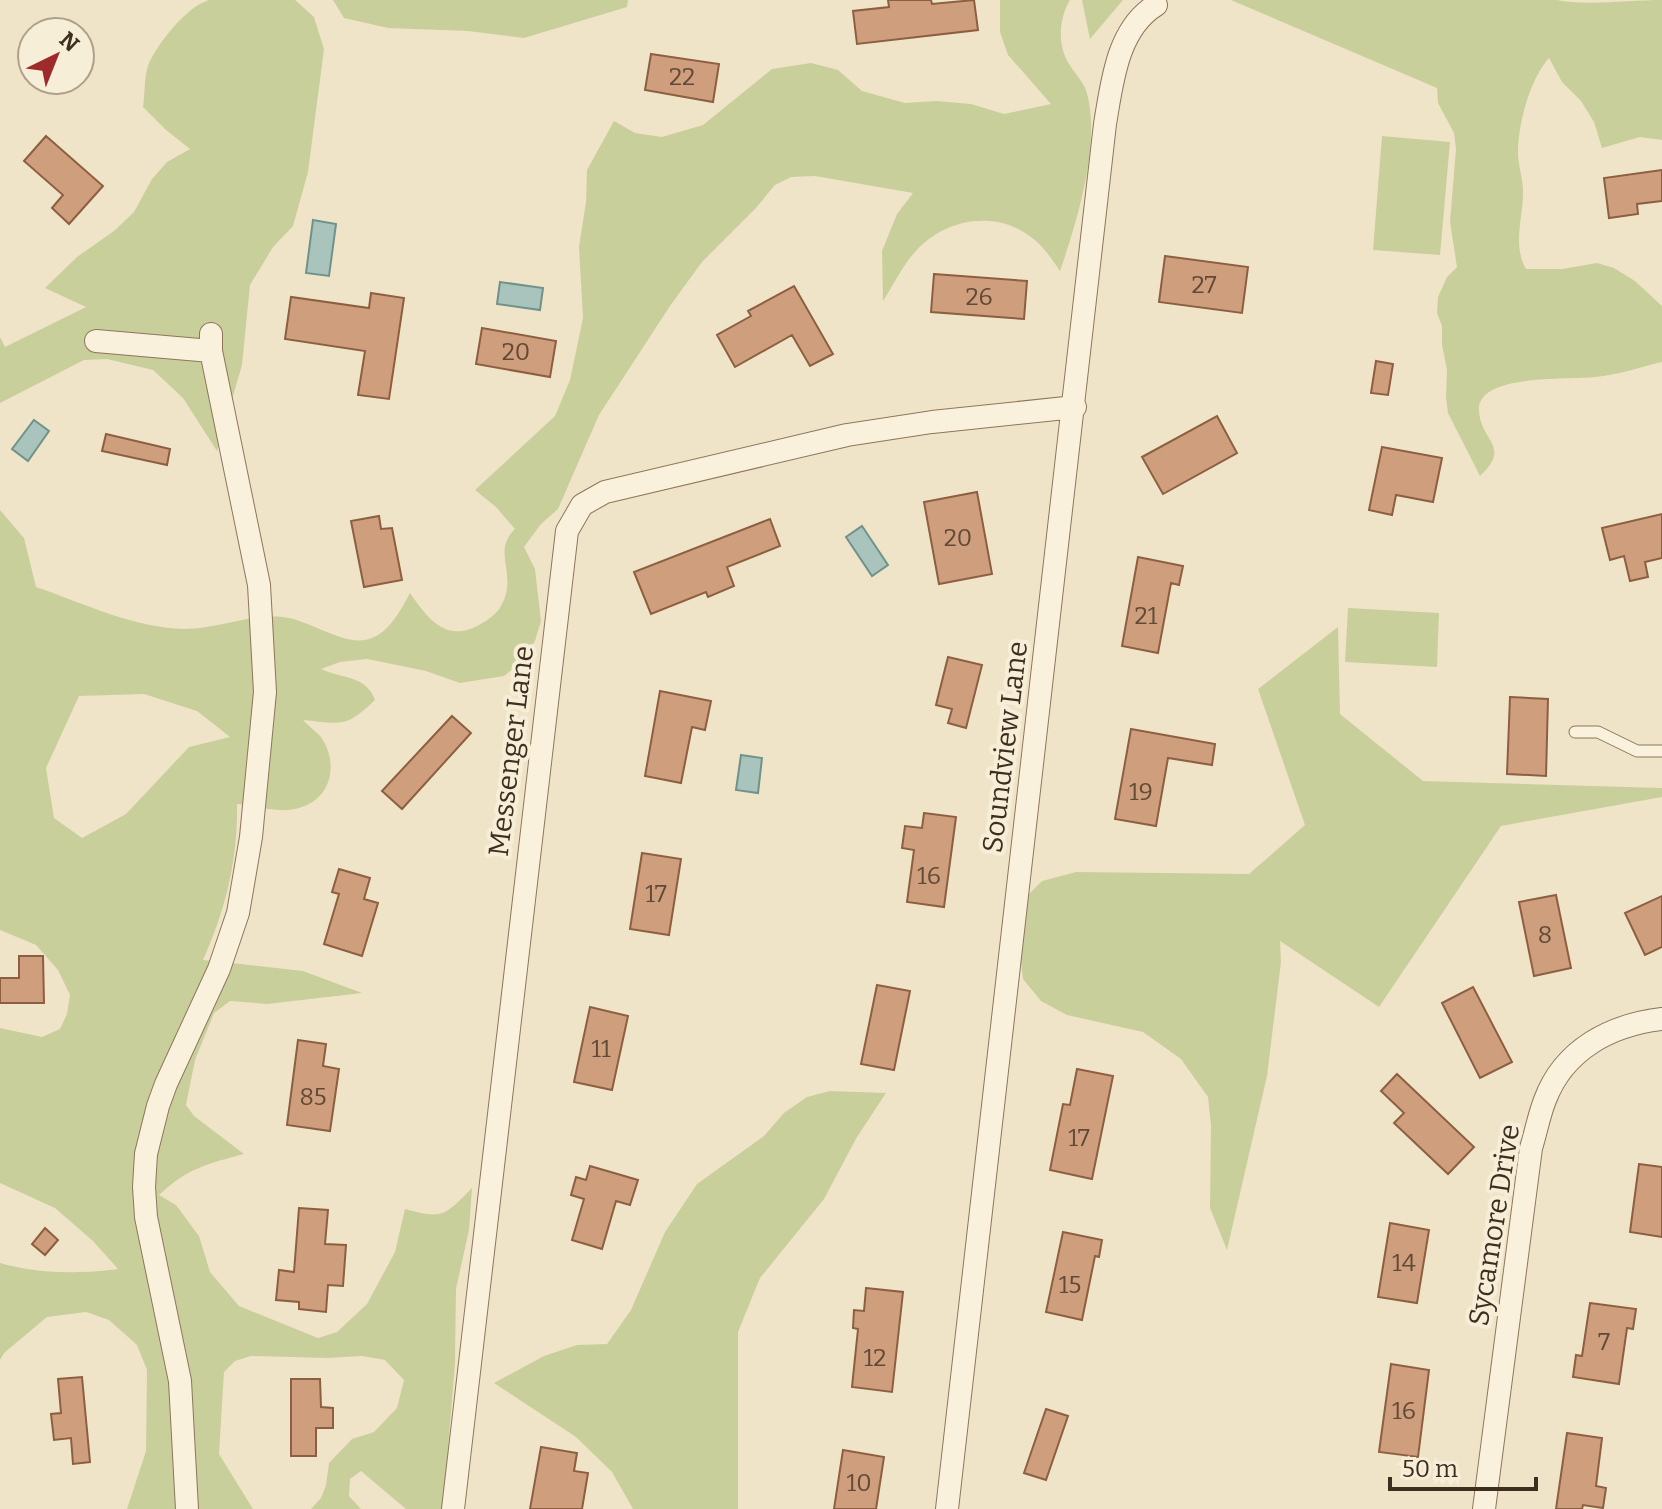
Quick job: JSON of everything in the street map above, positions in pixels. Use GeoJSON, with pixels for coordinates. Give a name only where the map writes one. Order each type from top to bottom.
{"type":"FeatureCollection","features":[{"type":"Feature","properties":{"kind":"street","name":"Soundview Lane"},"geometry":{"type":"LineString","coordinates":[[947,1509],[1105,124],[1113,72],[1131,30],[1140,17],[1156,5]]}},
{"type":"Feature","properties":{"kind":"street"},"geometry":{"type":"LineString","coordinates":[[96,341],[211,342],[259,585],[265,692],[251,837],[238,913],[219,969],[166,1084],[146,1154],[146,1217],[180,1381],[187,1509]]}},
{"type":"Feature","properties":{"kind":"street","name":"Messenger Lane"},"geometry":{"type":"LineString","coordinates":[[453,1509],[567,531],[582,505],[605,492],[847,435],[932,422],[1075,407]]}},
{"type":"Feature","properties":{"kind":"street","name":"Sycamore Drive"},"geometry":{"type":"LineString","coordinates":[[1484,1509],[1531,1148],[1545,1098],[1564,1066],[1582,1048],[1608,1032],[1662,1019]]}},
{"type":"Feature","properties":{"kind":"lane"},"geometry":{"type":"LineString","coordinates":[[1575,732],[1598,732],[1637,751],[1662,751]]}},
{"type":"Feature","properties":{"kind":"green space"},"geometry":{"type":"Polygon","coordinates":[[[209,0],[295,0],[314,17],[324,49],[308,172],[293,226],[273,247],[250,285],[242,365],[217,451],[183,398],[153,370],[107,359],[84,360],[0,403],[0,337],[5,347],[86,307],[45,288],[77,257],[114,231],[134,212],[152,179],[167,162],[190,149],[143,107],[145,79],[149,63],[166,36],[191,10],[209,0]]]}},
{"type":"Feature","properties":{"kind":"green space"},"geometry":{"type":"Polygon","coordinates":[[[333,0],[628,0],[627,7],[524,38],[468,31],[388,28],[344,18],[333,0]]]}},
{"type":"Feature","properties":{"kind":"green space"},"geometry":{"type":"Polygon","coordinates":[[[1000,0],[1070,0],[1062,23],[1061,40],[1065,57],[1086,90],[1091,133],[1080,206],[1060,271],[1040,244],[1021,230],[987,221],[970,222],[953,226],[922,244],[906,263],[883,301],[882,251],[897,214],[913,193],[815,176],[791,177],[775,185],[702,262],[670,306],[599,415],[558,509],[541,524],[524,547],[535,569],[541,621],[535,641],[523,660],[504,676],[460,683],[426,671],[367,659],[340,662],[321,669],[352,678],[366,686],[375,700],[357,716],[342,722],[303,720],[327,747],[331,769],[325,788],[310,803],[291,810],[237,804],[229,884],[203,960],[303,971],[362,993],[267,1004],[230,1001],[214,1013],[195,1060],[186,1105],[194,1116],[244,1154],[198,1168],[159,1195],[176,1205],[199,1236],[210,1272],[239,1306],[318,1338],[337,1332],[367,1304],[395,1252],[405,1209],[428,1214],[443,1213],[472,1188],[469,1230],[456,1289],[455,1363],[443,1509],[406,1509],[361,1471],[350,1479],[349,1496],[361,1509],[311,1509],[321,1498],[329,1463],[352,1439],[374,1432],[397,1408],[404,1380],[385,1360],[362,1356],[251,1356],[235,1361],[224,1372],[219,1454],[253,1509],[127,1509],[146,1451],[147,1370],[137,1345],[109,1320],[86,1312],[47,1317],[4,1353],[0,1360],[0,1263],[59,1272],[118,1269],[93,1241],[55,1208],[0,1183],[0,1028],[42,1037],[60,1029],[67,1014],[70,995],[58,970],[36,945],[0,930],[0,510],[24,538],[36,587],[146,624],[184,629],[282,617],[345,638],[365,640],[387,628],[410,593],[431,619],[447,630],[467,630],[479,625],[502,604],[507,583],[505,546],[515,529],[496,507],[475,490],[555,416],[570,380],[583,318],[579,247],[587,170],[614,121],[635,133],[662,137],[703,125],[772,69],[811,63],[838,70],[862,91],[905,103],[936,101],[971,104],[1004,114],[1051,104],[1008,55],[1000,32],[1000,0]],[[144,694],[79,696],[46,768],[54,818],[82,838],[126,814],[189,747],[230,737],[197,711],[144,694]]]}},
{"type":"Feature","properties":{"kind":"green space"},"geometry":{"type":"Polygon","coordinates":[[[1082,0],[1123,0],[1090,39],[1082,0]]]}},
{"type":"Feature","properties":{"kind":"green space"},"geometry":{"type":"Polygon","coordinates":[[[1231,0],[1557,0],[1594,3],[1662,0],[1662,140],[1640,137],[1602,148],[1594,122],[1581,101],[1562,82],[1549,58],[1526,102],[1518,152],[1523,190],[1519,242],[1526,269],[1562,269],[1597,263],[1614,268],[1635,281],[1662,306],[1662,362],[1604,376],[1527,381],[1492,390],[1482,399],[1479,411],[1494,450],[1494,458],[1480,476],[1448,413],[1446,397],[1447,370],[1442,326],[1437,313],[1438,297],[1447,277],[1457,267],[1450,222],[1456,149],[1454,133],[1438,103],[1437,88],[1231,0]]]}},
{"type":"Feature","properties":{"kind":"green space"},"geometry":{"type":"Polygon","coordinates":[[[1382,136],[1450,142],[1440,255],[1373,250],[1382,136]]]}},
{"type":"Feature","properties":{"kind":"green space"},"geometry":{"type":"Polygon","coordinates":[[[1348,608],[1439,613],[1437,667],[1345,662],[1348,608]]]}},
{"type":"Feature","properties":{"kind":"green space"},"geometry":{"type":"Polygon","coordinates":[[[1338,627],[1340,714],[1423,781],[1662,788],[1662,797],[1501,826],[1379,1007],[1280,941],[1281,962],[1267,1076],[1227,1250],[1210,1208],[1211,1125],[1208,1097],[1181,1059],[1143,1032],[1067,1015],[1041,1001],[1023,979],[1019,945],[1027,896],[1042,881],[1076,872],[1249,874],[1305,825],[1258,689],[1338,627]]]}},
{"type":"Feature","properties":{"kind":"green space"},"geometry":{"type":"Polygon","coordinates":[[[830,1091],[886,1093],[857,1137],[824,1199],[760,1278],[738,1332],[738,1509],[633,1509],[612,1472],[576,1437],[494,1383],[544,1356],[577,1345],[607,1344],[631,1310],[665,1232],[697,1184],[764,1136],[784,1113],[807,1097],[830,1091]]]}},
{"type":"Feature","properties":{"kind":"water"},"geometry":{"type":"Polygon","coordinates":[[[313,220],[336,224],[329,276],[306,273],[313,220]]]}},
{"type":"Feature","properties":{"kind":"water"},"geometry":{"type":"Polygon","coordinates":[[[500,282],[543,288],[540,310],[497,304],[500,282]]]}},
{"type":"Feature","properties":{"kind":"water"},"geometry":{"type":"Polygon","coordinates":[[[34,420],[49,431],[28,461],[12,449],[34,420]]]}},
{"type":"Feature","properties":{"kind":"water"},"geometry":{"type":"Polygon","coordinates":[[[862,526],[888,565],[872,576],[846,537],[862,526]]]}},
{"type":"Feature","properties":{"kind":"water"},"geometry":{"type":"Polygon","coordinates":[[[741,755],[762,758],[758,793],[736,790],[741,755]]]}},
{"type":"Feature","properties":{"kind":"building"},"geometry":{"type":"Polygon","coordinates":[[[888,0],[931,0],[932,4],[974,0],[978,30],[857,44],[853,11],[889,7],[888,0]]]}},
{"type":"Feature","properties":{"kind":"building"},"geometry":{"type":"Polygon","coordinates":[[[651,54],[719,64],[713,102],[645,90],[651,54]]]}},
{"type":"Feature","properties":{"kind":"building"},"geometry":{"type":"Polygon","coordinates":[[[46,136],[103,186],[69,224],[52,208],[63,195],[24,161],[46,136]]]}},
{"type":"Feature","properties":{"kind":"building"},"geometry":{"type":"Polygon","coordinates":[[[1662,170],[1662,201],[1637,204],[1638,214],[1609,218],[1604,178],[1662,170]]]}},
{"type":"Feature","properties":{"kind":"building"},"geometry":{"type":"Polygon","coordinates":[[[1165,256],[1248,267],[1242,313],[1159,302],[1165,256]]]}},
{"type":"Feature","properties":{"kind":"building"},"geometry":{"type":"Polygon","coordinates":[[[934,274],[1027,281],[1024,319],[931,312],[934,274]]]}},
{"type":"Feature","properties":{"kind":"building"},"geometry":{"type":"Polygon","coordinates":[[[794,286],[833,354],[810,366],[792,335],[735,367],[717,335],[751,316],[748,311],[794,286]]]}},
{"type":"Feature","properties":{"kind":"building"},"geometry":{"type":"Polygon","coordinates":[[[371,293],[404,298],[389,399],[358,395],[365,351],[285,339],[291,297],[369,308],[371,293]]]}},
{"type":"Feature","properties":{"kind":"building"},"geometry":{"type":"Polygon","coordinates":[[[482,328],[556,341],[550,377],[476,364],[482,328]]]}},
{"type":"Feature","properties":{"kind":"building"},"geometry":{"type":"Polygon","coordinates":[[[1376,361],[1393,364],[1388,395],[1371,393],[1376,361]]]}},
{"type":"Feature","properties":{"kind":"building"},"geometry":{"type":"Polygon","coordinates":[[[1217,416],[1237,453],[1163,494],[1142,457],[1217,416]]]}},
{"type":"Feature","properties":{"kind":"building"},"geometry":{"type":"Polygon","coordinates":[[[106,434],[170,449],[167,465],[102,451],[106,434]]]}},
{"type":"Feature","properties":{"kind":"building"},"geometry":{"type":"Polygon","coordinates":[[[1382,447],[1442,458],[1433,502],[1396,495],[1392,515],[1369,510],[1382,447]]]}},
{"type":"Feature","properties":{"kind":"building"},"geometry":{"type":"Polygon","coordinates":[[[977,492],[992,574],[939,584],[924,502],[977,492]]]}},
{"type":"Feature","properties":{"kind":"building"},"geometry":{"type":"Polygon","coordinates":[[[1662,514],[1662,558],[1645,562],[1648,577],[1630,581],[1624,556],[1610,560],[1602,528],[1662,514]]]}},
{"type":"Feature","properties":{"kind":"building"},"geometry":{"type":"Polygon","coordinates":[[[379,516],[381,529],[392,528],[402,580],[364,587],[351,521],[379,516]]]}},
{"type":"Feature","properties":{"kind":"building"},"geometry":{"type":"Polygon","coordinates":[[[770,519],[780,546],[727,567],[734,586],[708,597],[706,592],[651,614],[634,572],[770,519]]]}},
{"type":"Feature","properties":{"kind":"building"},"geometry":{"type":"Polygon","coordinates":[[[1138,557],[1183,566],[1179,585],[1171,583],[1158,653],[1122,646],[1138,557]]]}},
{"type":"Feature","properties":{"kind":"building"},"geometry":{"type":"Polygon","coordinates":[[[948,657],[982,665],[966,728],[948,723],[952,709],[936,705],[948,657]]]}},
{"type":"Feature","properties":{"kind":"building"},"geometry":{"type":"Polygon","coordinates":[[[660,691],[711,701],[705,730],[692,727],[681,783],[645,776],[660,691]]]}},
{"type":"Feature","properties":{"kind":"building"},"geometry":{"type":"Polygon","coordinates":[[[1510,697],[1548,699],[1546,776],[1507,774],[1510,697]]]}},
{"type":"Feature","properties":{"kind":"building"},"geometry":{"type":"Polygon","coordinates":[[[452,716],[471,733],[402,809],[382,791],[452,716]]]}},
{"type":"Feature","properties":{"kind":"building"},"geometry":{"type":"Polygon","coordinates":[[[1131,729],[1215,744],[1212,765],[1168,758],[1156,826],[1115,819],[1131,729]]]}},
{"type":"Feature","properties":{"kind":"building"},"geometry":{"type":"Polygon","coordinates":[[[924,813],[956,817],[944,907],[907,902],[914,850],[902,848],[905,826],[922,828],[924,813]]]}},
{"type":"Feature","properties":{"kind":"building"},"geometry":{"type":"Polygon","coordinates":[[[642,853],[681,859],[669,935],[630,929],[642,853]]]}},
{"type":"Feature","properties":{"kind":"building"},"geometry":{"type":"Polygon","coordinates":[[[339,869],[370,878],[364,899],[378,903],[362,956],[324,944],[339,894],[332,892],[339,869]]]}},
{"type":"Feature","properties":{"kind":"building"},"geometry":{"type":"Polygon","coordinates":[[[1556,895],[1571,968],[1534,976],[1519,902],[1556,895]]]}},
{"type":"Feature","properties":{"kind":"building"},"geometry":{"type":"Polygon","coordinates":[[[1662,896],[1662,947],[1645,955],[1625,913],[1662,896]]]}},
{"type":"Feature","properties":{"kind":"building"},"geometry":{"type":"Polygon","coordinates":[[[19,956],[43,956],[44,1003],[0,1003],[0,978],[19,978],[19,956]]]}},
{"type":"Feature","properties":{"kind":"building"},"geometry":{"type":"Polygon","coordinates":[[[877,985],[910,991],[894,1070],[861,1064],[877,985]]]}},
{"type":"Feature","properties":{"kind":"building"},"geometry":{"type":"Polygon","coordinates":[[[1473,987],[1512,1062],[1480,1078],[1442,1003],[1473,987]]]}},
{"type":"Feature","properties":{"kind":"building"},"geometry":{"type":"Polygon","coordinates":[[[590,1007],[628,1016],[612,1090],[574,1082],[590,1007]]]}},
{"type":"Feature","properties":{"kind":"building"},"geometry":{"type":"Polygon","coordinates":[[[298,1040],[326,1044],[323,1066],[339,1069],[330,1131],[287,1125],[298,1040]]]}},
{"type":"Feature","properties":{"kind":"building"},"geometry":{"type":"Polygon","coordinates":[[[1077,1069],[1113,1076],[1092,1179],[1050,1170],[1063,1104],[1070,1105],[1077,1069]]]}},
{"type":"Feature","properties":{"kind":"building"},"geometry":{"type":"Polygon","coordinates":[[[1397,1074],[1474,1147],[1448,1174],[1394,1123],[1404,1113],[1381,1091],[1397,1074]]]}},
{"type":"Feature","properties":{"kind":"building"},"geometry":{"type":"Polygon","coordinates":[[[1639,1164],[1662,1167],[1662,1237],[1630,1232],[1639,1164]]]}},
{"type":"Feature","properties":{"kind":"building"},"geometry":{"type":"Polygon","coordinates":[[[590,1166],[638,1180],[630,1205],[616,1201],[602,1249],[572,1240],[584,1199],[571,1195],[576,1177],[586,1180],[590,1166]]]}},
{"type":"Feature","properties":{"kind":"building"},"geometry":{"type":"Polygon","coordinates":[[[299,1208],[328,1210],[325,1244],[346,1245],[343,1286],[328,1285],[326,1312],[299,1309],[299,1302],[276,1300],[279,1270],[294,1272],[299,1208]]]}},
{"type":"Feature","properties":{"kind":"building"},"geometry":{"type":"Polygon","coordinates":[[[1390,1223],[1429,1230],[1417,1303],[1378,1297],[1390,1223]]]}},
{"type":"Feature","properties":{"kind":"building"},"geometry":{"type":"Polygon","coordinates":[[[45,1228],[58,1240],[45,1255],[32,1244],[45,1228]]]}},
{"type":"Feature","properties":{"kind":"building"},"geometry":{"type":"Polygon","coordinates":[[[1063,1232],[1102,1240],[1099,1257],[1095,1256],[1082,1320],[1046,1312],[1063,1232]]]}},
{"type":"Feature","properties":{"kind":"building"},"geometry":{"type":"Polygon","coordinates":[[[866,1288],[903,1292],[892,1392],[852,1387],[858,1329],[853,1328],[854,1310],[864,1311],[866,1288]]]}},
{"type":"Feature","properties":{"kind":"building"},"geometry":{"type":"Polygon","coordinates":[[[1590,1303],[1636,1309],[1633,1329],[1627,1328],[1619,1384],[1573,1377],[1576,1355],[1582,1356],[1590,1303]]]}},
{"type":"Feature","properties":{"kind":"building"},"geometry":{"type":"Polygon","coordinates":[[[1391,1364],[1429,1370],[1418,1457],[1379,1452],[1391,1364]]]}},
{"type":"Feature","properties":{"kind":"building"},"geometry":{"type":"Polygon","coordinates":[[[82,1377],[90,1462],[73,1464],[71,1438],[54,1440],[51,1414],[61,1413],[58,1379],[82,1377]]]}},
{"type":"Feature","properties":{"kind":"building"},"geometry":{"type":"Polygon","coordinates":[[[291,1379],[320,1379],[321,1407],[333,1408],[333,1428],[316,1428],[316,1456],[291,1456],[291,1379]]]}},
{"type":"Feature","properties":{"kind":"building"},"geometry":{"type":"Polygon","coordinates":[[[1046,1409],[1068,1416],[1046,1480],[1024,1473],[1046,1409]]]}},
{"type":"Feature","properties":{"kind":"building"},"geometry":{"type":"Polygon","coordinates":[[[1567,1433],[1602,1438],[1596,1486],[1606,1488],[1603,1508],[1583,1505],[1582,1509],[1556,1509],[1567,1433]]]}},
{"type":"Feature","properties":{"kind":"building"},"geometry":{"type":"Polygon","coordinates":[[[541,1447],[577,1453],[574,1471],[588,1473],[582,1509],[530,1509],[541,1447]]]}},
{"type":"Feature","properties":{"kind":"building"},"geometry":{"type":"Polygon","coordinates":[[[843,1450],[884,1457],[876,1509],[834,1509],[843,1450]]]}}]}
